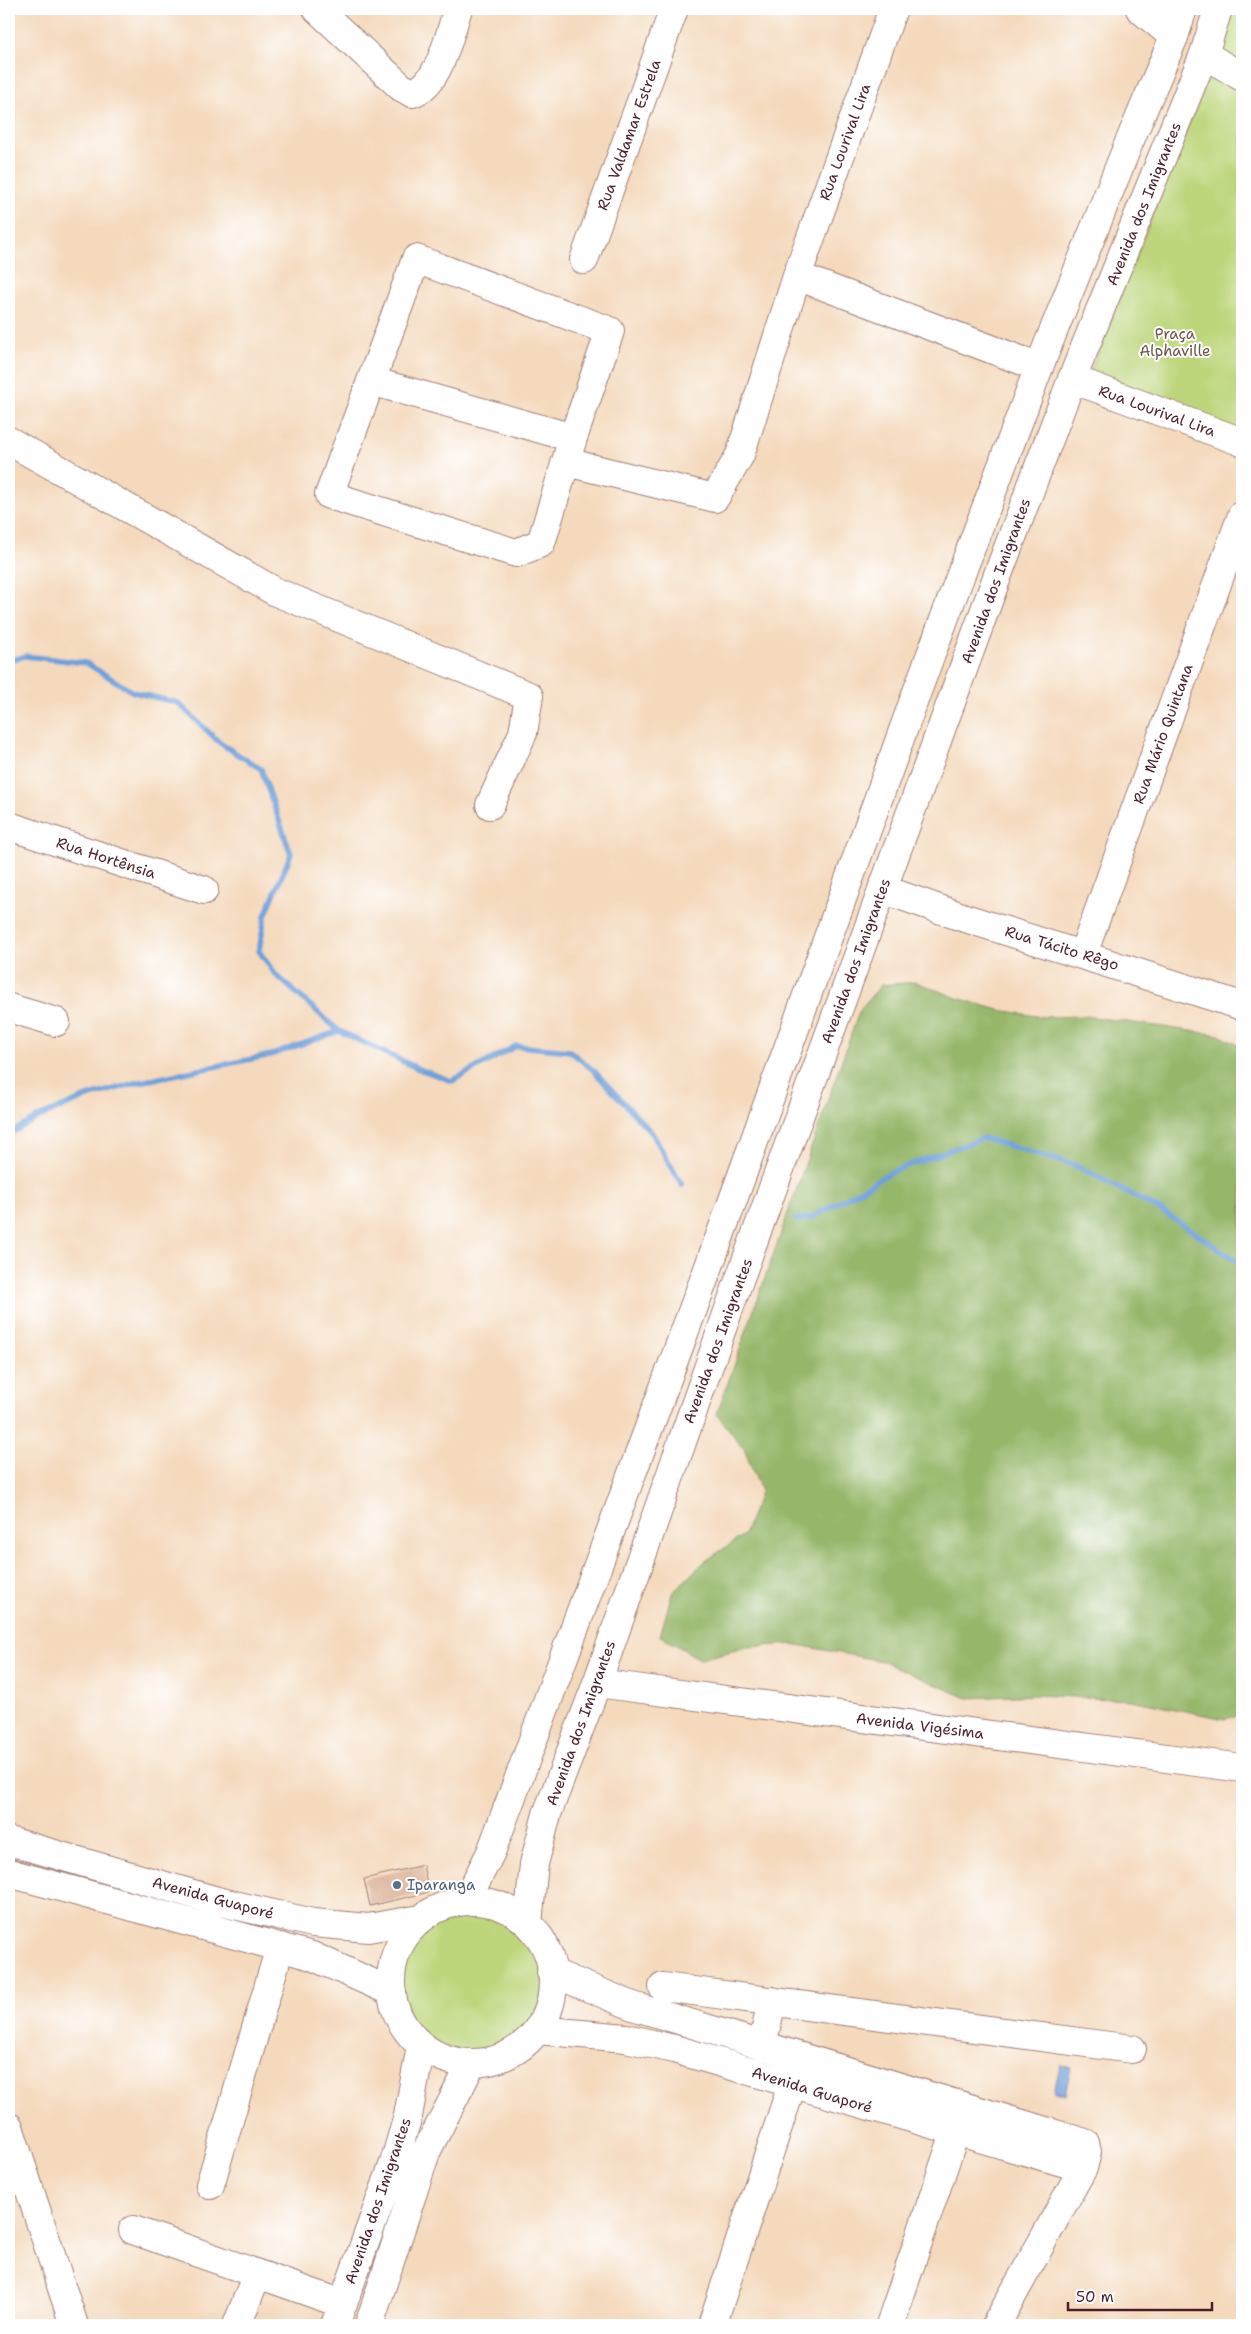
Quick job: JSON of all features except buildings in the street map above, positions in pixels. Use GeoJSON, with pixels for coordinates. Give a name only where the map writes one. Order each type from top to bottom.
{"type":"FeatureCollection","features":[{"type":"Feature","properties":{"kind":"street"},"geometry":{"type":"LineString","coordinates":[[317,9],[401,88],[412,93],[421,90],[428,83],[441,59],[458,9]]}},
{"type":"Feature","properties":{"kind":"street","name":"Rua Valdamar Estrela"},"geometry":{"type":"LineString","coordinates":[[584,260],[674,9]]}},
{"type":"Feature","properties":{"kind":"street","name":"Rua Lourival Lira"},"geometry":{"type":"LineString","coordinates":[[570,450],[715,498],[740,455],[797,276],[893,9]]}},
{"type":"Feature","properties":{"kind":"street"},"geometry":{"type":"LineString","coordinates":[[1140,9],[1174,37]]}},
{"type":"Feature","properties":{"kind":"street"},"geometry":{"type":"LineString","coordinates":[[466,1901],[491,1852],[524,1766],[709,1266],[922,678],[1039,367],[1128,145],[1174,37],[1183,9]]}},
{"type":"Feature","properties":{"kind":"street","name":"Avenida dos Imigrantes"},"geometry":{"type":"LineString","coordinates":[[528,1923],[534,1864],[547,1814],[597,1683],[737,1286],[882,889],[1072,379],[1204,54],[1218,9]]}},
{"type":"Feature","properties":{"kind":"street"},"geometry":{"type":"LineString","coordinates":[[1204,54],[1242,77]]}},
{"type":"Feature","properties":{"kind":"street"},"geometry":{"type":"LineString","coordinates":[[416,259],[610,331],[570,450],[541,543],[516,553],[329,495],[416,259]]}},
{"type":"Feature","properties":{"kind":"street"},"geometry":{"type":"LineString","coordinates":[[797,276],[1039,367]]}},
{"type":"Feature","properties":{"kind":"street","name":"Rua Lourival Lira"},"geometry":{"type":"LineString","coordinates":[[1072,379],[1242,442]]}},
{"type":"Feature","properties":{"kind":"street"},"geometry":{"type":"LineString","coordinates":[[371,381],[570,450]]}},
{"type":"Feature","properties":{"kind":"street"},"geometry":{"type":"LineString","coordinates":[[9,441],[276,592],[529,696],[524,733],[490,805]]}},
{"type":"Feature","properties":{"kind":"street","name":"Rua Mário Quintana"},"geometry":{"type":"LineString","coordinates":[[1083,954],[1242,515]]}},
{"type":"Feature","properties":{"kind":"street","name":"Rua Hortênsia"},"geometry":{"type":"LineString","coordinates":[[9,826],[204,890]]}},
{"type":"Feature","properties":{"kind":"street","name":"Rua Tácito Rêgo"},"geometry":{"type":"LineString","coordinates":[[882,889],[962,917],[1242,1006]]}},
{"type":"Feature","properties":{"kind":"street"},"geometry":{"type":"LineString","coordinates":[[9,1008],[56,1022]]}},
{"type":"Feature","properties":{"kind":"street","name":"Avenida Vigésima"},"geometry":{"type":"LineString","coordinates":[[597,1683],[1242,1768]]}},
{"type":"Feature","properties":{"kind":"street","name":"Avenida Guaporé"},"geometry":{"type":"LineString","coordinates":[[9,1841],[217,1901],[312,1923],[368,1928],[421,1919]]}},
{"type":"Feature","properties":{"kind":"street","name":"Avenida Guaporé"},"geometry":{"type":"LineString","coordinates":[[9,1873],[312,1956],[392,1992]]}},
{"type":"Feature","properties":{"kind":"street"},"geometry":{"type":"LineString","coordinates":[[466,1901],[488,1902],[510,1910],[528,1923],[541,1940],[550,1960],[553,1982],[549,2007],[537,2030],[519,2048],[497,2060],[472,2063],[444,2059],[421,2046],[404,2028],[394,2005],[391,1981],[394,1958],[405,1936],[421,1919],[442,1907],[466,1901]]}},
{"type":"Feature","properties":{"kind":"street"},"geometry":{"type":"LineString","coordinates":[[210,2186],[280,1947]]}},
{"type":"Feature","properties":{"kind":"street","name":"Avenida Guaporé"},"geometry":{"type":"LineString","coordinates":[[537,2030],[626,2038],[674,2049],[955,2133],[1083,2168],[1087,2148],[1085,2143],[1080,2141],[633,2006],[552,1972]]}},
{"type":"Feature","properties":{"kind":"street"},"geometry":{"type":"LineString","coordinates":[[663,1987],[1132,2049]]}},
{"type":"Feature","properties":{"kind":"street"},"geometry":{"type":"LineString","coordinates":[[762,2046],[772,2001]]}},
{"type":"Feature","properties":{"kind":"street","name":"Avenida dos Imigrantes"},"geometry":{"type":"LineString","coordinates":[[339,2315],[394,2163],[408,2116],[421,2046]]}},
{"type":"Feature","properties":{"kind":"street","name":"Avenida dos Imigrantes"},"geometry":{"type":"LineString","coordinates":[[369,2325],[426,2152],[472,2063]]}},
{"type":"Feature","properties":{"kind":"street"},"geometry":{"type":"LineString","coordinates":[[712,2325],[792,2084]]}},
{"type":"Feature","properties":{"kind":"street"},"geometry":{"type":"LineString","coordinates":[[926,2123],[932,2097]]}},
{"type":"Feature","properties":{"kind":"street"},"geometry":{"type":"LineString","coordinates":[[9,2127],[74,2325]]}},
{"type":"Feature","properties":{"kind":"street"},"geometry":{"type":"LineString","coordinates":[[890,2325],[955,2133]]}},
{"type":"Feature","properties":{"kind":"street"},"geometry":{"type":"LineString","coordinates":[[996,2325],[1083,2168]]}},
{"type":"Feature","properties":{"kind":"street"},"geometry":{"type":"LineString","coordinates":[[133,2230],[257,2274],[339,2315]]}},
{"type":"Feature","properties":{"kind":"street"},"geometry":{"type":"LineString","coordinates":[[237,2325],[257,2274]]}},
{"type":"Feature","properties":{"kind":"green space"},"geometry":{"type":"Polygon","coordinates":[[[1231,9],[1242,9],[1242,71],[1217,56],[1231,9]]]}},
{"type":"Feature","properties":{"kind":"green space","name":"Praça Alphaville"},"geometry":{"type":"Polygon","coordinates":[[[1212,66],[1242,84],[1242,438],[1086,383],[1212,66]]]}},
{"type":"Feature","properties":{"kind":"green space"},"geometry":{"type":"Polygon","coordinates":[[[916,982],[957,998],[999,1010],[1043,1017],[1086,1016],[1219,1035],[1242,1047],[1242,1715],[1225,1719],[1131,1700],[1037,1695],[967,1698],[882,1661],[792,1644],[748,1647],[700,1659],[660,1636],[672,1593],[704,1562],[744,1535],[761,1491],[744,1449],[717,1414],[860,1009],[881,985],[916,982]]]}},
{"type":"Feature","properties":{"kind":"green space"},"geometry":{"type":"Polygon","coordinates":[[[472,1910],[499,1916],[511,1922],[522,1931],[531,1942],[537,1954],[543,1981],[537,2008],[531,2020],[522,2031],[511,2040],[499,2046],[472,2052],[445,2046],[433,2040],[422,2031],[413,2020],[407,2008],[401,1981],[407,1954],[413,1942],[422,1931],[433,1922],[445,1916],[472,1910]]]}},
{"type":"Feature","properties":{"kind":"water"},"geometry":{"type":"Polygon","coordinates":[[[1060,2065],[1071,2068],[1065,2094],[1054,2092],[1060,2065]]]}},
{"type":"Feature","properties":{"kind":"waterway"},"geometry":{"type":"LineString","coordinates":[[9,661],[25,656],[86,663],[133,692],[178,703],[220,743],[261,769],[291,854],[265,916],[259,951],[275,974],[339,1031],[419,1069],[452,1081],[516,1046],[570,1051],[594,1071],[652,1133],[682,1185]]}},
{"type":"Feature","properties":{"kind":"waterway"},"geometry":{"type":"LineString","coordinates":[[9,1134],[41,1116],[84,1098],[135,1083],[271,1055],[339,1031]]}},
{"type":"Feature","properties":{"kind":"waterway"},"geometry":{"type":"LineString","coordinates":[[796,1220],[813,1217],[893,1171],[983,1138],[1075,1165],[1162,1211],[1236,1260],[1242,1268]]}},
{"type":"Feature","properties":{"kind":"place","name":"Iparanga"},"geometry":{"type":"Point","coordinates":[397,1885]}}]}
